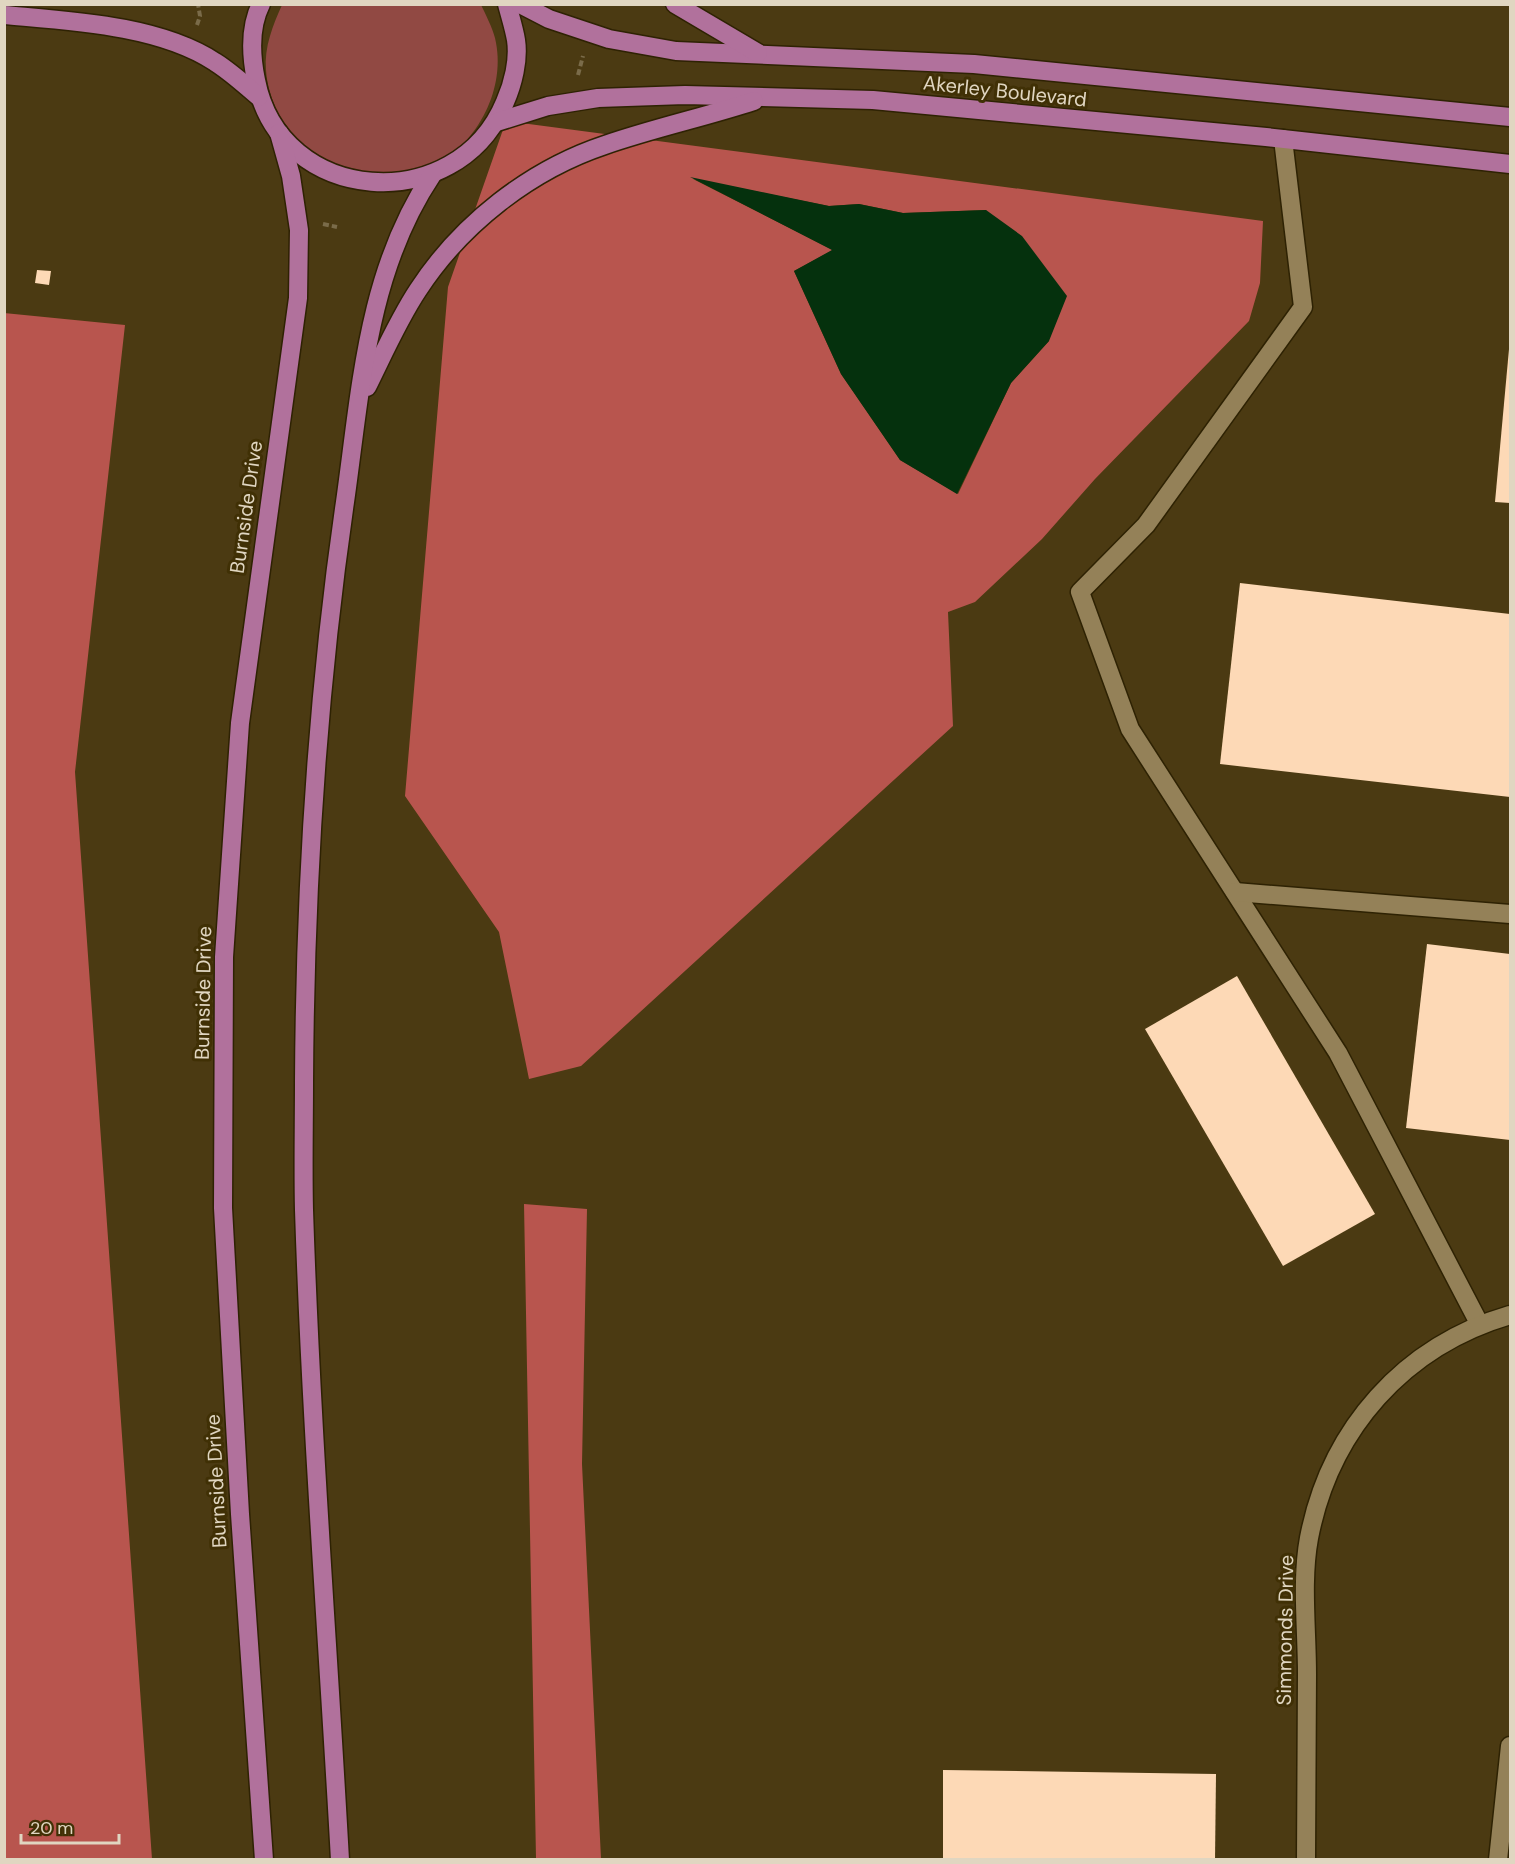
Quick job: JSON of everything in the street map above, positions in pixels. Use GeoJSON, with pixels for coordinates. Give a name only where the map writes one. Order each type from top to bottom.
{"type":"FeatureCollection","features":[{"type":"Feature","properties":{"kind":"main road"},"geometry":{"type":"LineString","coordinates":[[261,4],[256,14],[251,55],[259,97],[279,134],[311,162],[349,180],[391,184],[432,175],[469,154],[497,122],[513,83],[516,41],[507,4]]}},
{"type":"Feature","properties":{"kind":"main road","name":"Akerley Boulevard"},"geometry":{"type":"LineString","coordinates":[[520,4],[549,18],[609,39],[676,51],[974,64],[1510,117]]}},
{"type":"Feature","properties":{"kind":"main road"},"geometry":{"type":"LineString","coordinates":[[675,4],[762,55]]}},
{"type":"Feature","properties":{"kind":"main road"},"geometry":{"type":"LineString","coordinates":[[4,15],[94,25],[173,42],[214,61],[259,97]]}},
{"type":"Feature","properties":{"kind":"main road","name":"Akerley Boulevard"},"geometry":{"type":"LineString","coordinates":[[497,122],[548,106],[598,98],[685,95],[873,100],[1283,139],[1510,164]]}},
{"type":"Feature","properties":{"kind":"main road"},"geometry":{"type":"LineString","coordinates":[[359,402],[417,291],[438,262],[506,196],[564,161],[605,145],[765,97]]}},
{"type":"Feature","properties":{"kind":"main road","name":"Burnside Drive"},"geometry":{"type":"LineString","coordinates":[[264,1860],[240,1514],[223,1208],[224,957],[240,723],[298,298],[299,230],[291,176],[279,134]]}},
{"type":"Feature","properties":{"kind":"main road"},"geometry":{"type":"LineString","coordinates":[[340,1860],[304,1208],[304,958],[319,726],[337,553],[372,318],[391,254],[411,208],[432,175]]}},
{"type":"Feature","properties":{"kind":"street"},"geometry":{"type":"LineString","coordinates":[[1283,139],[1304,307],[1146,525],[1080,592],[1130,729],[1338,1053],[1480,1326]]}},
{"type":"Feature","properties":{"kind":"street"},"geometry":{"type":"LineString","coordinates":[[1235,892],[1510,914]]}},
{"type":"Feature","properties":{"kind":"street","name":"Simmonds Drive"},"geometry":{"type":"LineString","coordinates":[[1306,1860],[1306,1568],[1319,1497],[1342,1444],[1375,1398],[1418,1359],[1442,1343],[1510,1315]]}},
{"type":"Feature","properties":{"kind":"street"},"geometry":{"type":"LineString","coordinates":[[1498,1860],[1510,1746]]}},
{"type":"Feature","properties":{"kind":"path"},"geometry":{"type":"LineString","coordinates":[[194,31],[200,16],[198,4]]}},
{"type":"Feature","properties":{"kind":"path"},"geometry":{"type":"LineString","coordinates":[[579,84],[578,66],[585,50]]}},
{"type":"Feature","properties":{"kind":"path"},"geometry":{"type":"LineString","coordinates":[[318,223],[337,227]]}},
{"type":"Feature","properties":{"kind":"shaded area"},"geometry":{"type":"Polygon","coordinates":[[[282,5],[481,5],[494,34],[498,57],[497,76],[486,112],[464,143],[450,156],[418,173],[372,178],[344,173],[327,165],[296,140],[275,107],[269,88],[266,53],[272,28],[282,5]]]}},
{"type":"Feature","properties":{"kind":"shaded area"},"geometry":{"type":"Polygon","coordinates":[[[506,121],[1263,221],[1260,283],[1249,321],[1095,479],[1042,539],[975,602],[948,612],[953,726],[581,1066],[529,1079],[499,932],[405,796],[448,287],[506,121]],[[693,179],[833,250],[794,271],[841,374],[900,460],[958,494],[1011,383],[1049,341],[986,210],[903,213],[859,204],[829,206],[693,179]]]}},
{"type":"Feature","properties":{"kind":"shaded area"},"geometry":{"type":"Polygon","coordinates":[[[690,177],[829,206],[859,204],[903,213],[986,210],[1022,236],[1067,296],[1049,341],[1011,383],[957,494],[900,460],[841,374],[794,271],[832,250],[690,177]]]}},
{"type":"Feature","properties":{"kind":"shaded area"},"geometry":{"type":"Polygon","coordinates":[[[4,313],[125,325],[75,772],[152,1859],[5,1859],[4,313]]]}},
{"type":"Feature","properties":{"kind":"shaded area"},"geometry":{"type":"Polygon","coordinates":[[[524,1204],[587,1209],[582,1464],[601,1859],[536,1859],[524,1204]]]}},
{"type":"Feature","properties":{"kind":"building"},"geometry":{"type":"Polygon","coordinates":[[[37,270],[51,271],[49,285],[35,283],[37,270]]]}},
{"type":"Feature","properties":{"kind":"building"},"geometry":{"type":"Polygon","coordinates":[[[1510,350],[1510,503],[1495,502],[1510,350]]]}},
{"type":"Feature","properties":{"kind":"building"},"geometry":{"type":"Polygon","coordinates":[[[1240,583],[1510,614],[1510,797],[1220,764],[1240,583]]]}},
{"type":"Feature","properties":{"kind":"building"},"geometry":{"type":"Polygon","coordinates":[[[1427,944],[1510,954],[1510,1140],[1406,1128],[1427,944]]]}},
{"type":"Feature","properties":{"kind":"building"},"geometry":{"type":"Polygon","coordinates":[[[1237,976],[1375,1214],[1283,1266],[1145,1029],[1237,976]]]}},
{"type":"Feature","properties":{"kind":"building"},"geometry":{"type":"Polygon","coordinates":[[[943,1770],[1216,1774],[1215,1860],[943,1860],[943,1770]]]}}]}
